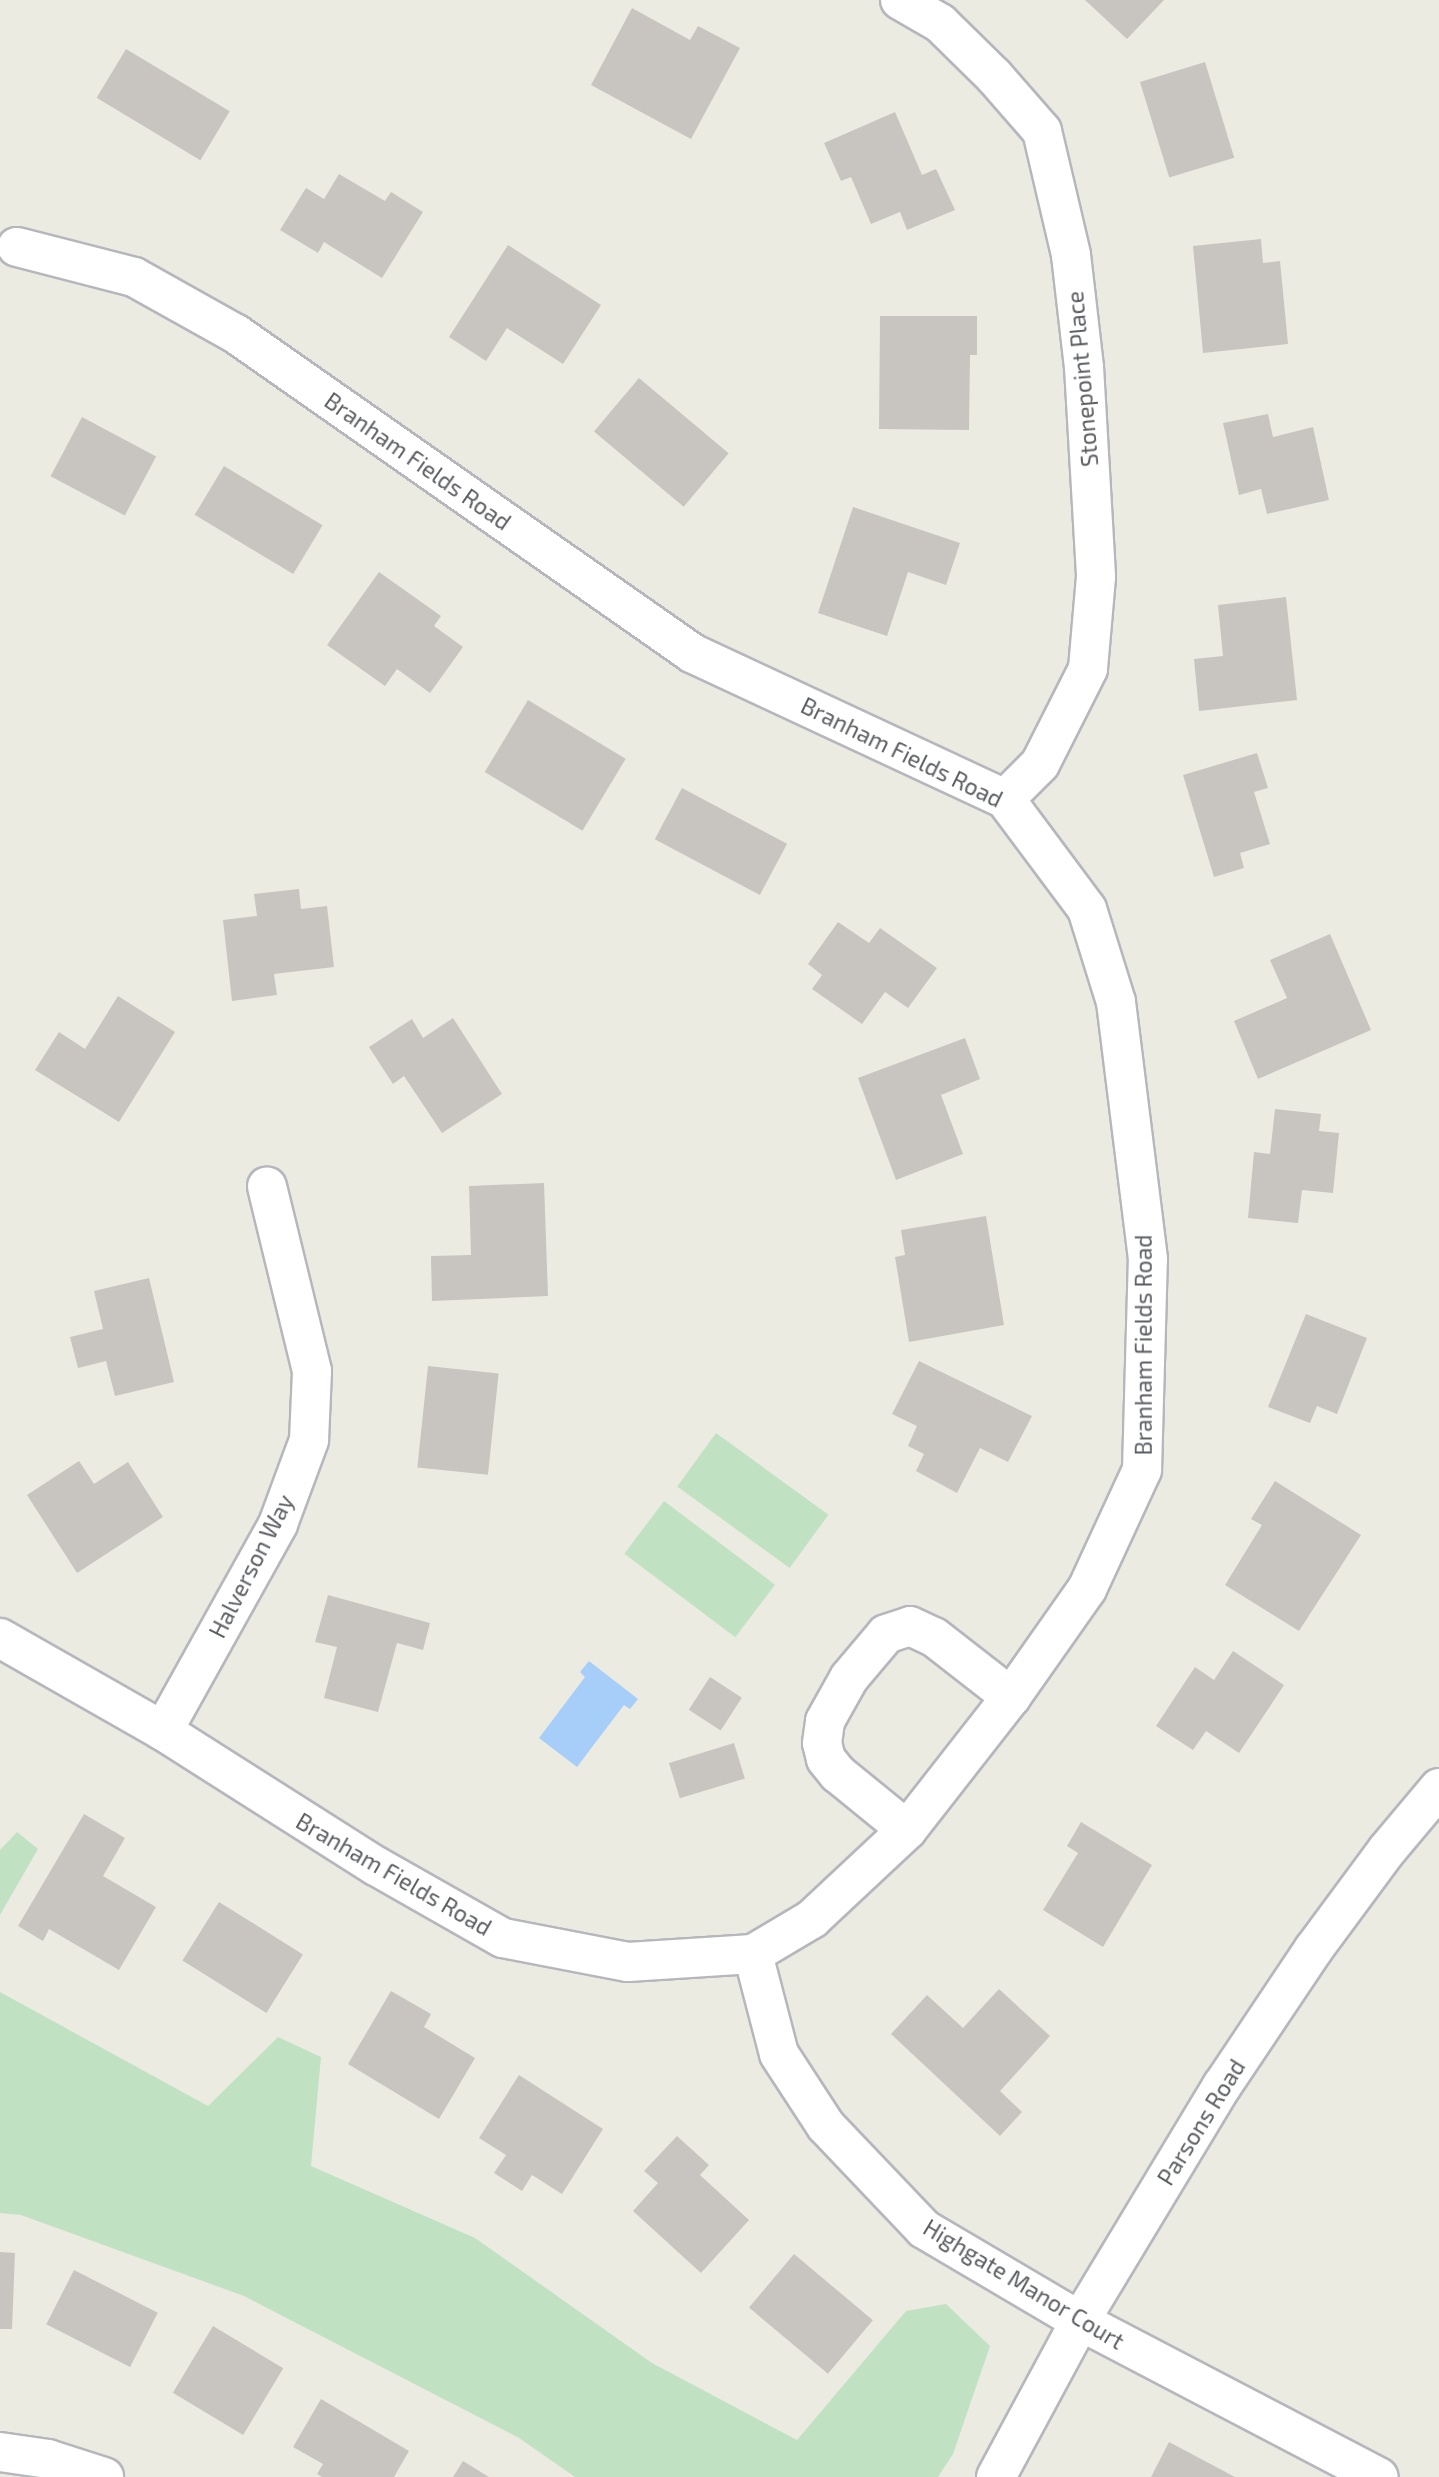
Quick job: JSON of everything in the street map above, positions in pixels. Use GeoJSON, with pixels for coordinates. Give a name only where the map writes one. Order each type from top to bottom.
{"type":"FeatureCollection","features":[{"type":"Feature","properties":{"kind":"street","name":"Stonepoint Place"},"geometry":{"type":"LineString","coordinates":[[900,0],[940,23],[994,76],[1042,131],[1070,256],[1084,367],[1096,577],[1088,669],[1040,764],[1005,799]]}},
{"type":"Feature","properties":{"kind":"street","name":"Branham Fields Road"},"geometry":{"type":"LineString","coordinates":[[0,1638],[163,1731],[376,1866],[503,1938],[628,1962],[753,1954],[812,1919],[907,1830],[1012,1698],[1087,1589],[1142,1470],[1148,1259],[1116,1002],[1108,975],[1087,909],[1005,799],[691,653],[236,334],[145,283],[134,277],[17,247]]}},
{"type":"Feature","properties":{"kind":"street","name":"Halverson Way"},"geometry":{"type":"LineString","coordinates":[[163,1731],[278,1524],[309,1440],[312,1371],[267,1186]]}},
{"type":"Feature","properties":{"kind":"street"},"geometry":{"type":"LineString","coordinates":[[907,1830],[838,1774],[826,1759],[822,1743],[825,1721],[849,1678],[886,1634],[910,1626],[934,1637],[1012,1698]]}},
{"type":"Feature","properties":{"kind":"street","name":"Parsons Road"},"geometry":{"type":"LineString","coordinates":[[996,2477],[1080,2320],[1222,2087],[1313,1950],[1387,1850],[1439,1788]]}},
{"type":"Feature","properties":{"kind":"street","name":"Highgate Manor Court"},"geometry":{"type":"LineString","coordinates":[[753,1954],[779,2054],[826,2126],[924,2229],[1080,2320],[1379,2477]]}},
{"type":"Feature","properties":{"kind":"street"},"geometry":{"type":"LineString","coordinates":[[0,2452],[48,2459],[104,2477]]}},
{"type":"Feature","properties":{"kind":"green space"},"geometry":{"type":"Polygon","coordinates":[[[716,1433],[828,1515],[790,1568],[677,1486],[716,1433]]]}},
{"type":"Feature","properties":{"kind":"green space"},"geometry":{"type":"Polygon","coordinates":[[[664,1501],[775,1585],[735,1637],[624,1554],[664,1501]]]}},
{"type":"Feature","properties":{"kind":"green space"},"geometry":{"type":"Polygon","coordinates":[[[17,1832],[38,1849],[0,1915],[0,1850],[17,1832]]]}},
{"type":"Feature","properties":{"kind":"green space"},"geometry":{"type":"Polygon","coordinates":[[[0,1992],[208,2106],[278,2037],[321,2057],[311,2166],[475,2238],[652,2363],[797,2440],[906,2311],[946,2304],[990,2346],[953,2454],[938,2477],[575,2477],[519,2438],[244,2296],[21,2215],[0,2213],[0,1992]]]}},
{"type":"Feature","properties":{"kind":"water"},"geometry":{"type":"Polygon","coordinates":[[[589,1661],[638,1699],[630,1709],[624,1705],[577,1767],[539,1738],[585,1677],[580,1672],[589,1661]]]}},
{"type":"Feature","properties":{"kind":"building"},"geometry":{"type":"Polygon","coordinates":[[[1085,0],[1164,0],[1127,39],[1085,0]]]}},
{"type":"Feature","properties":{"kind":"building"},"geometry":{"type":"Polygon","coordinates":[[[632,8],[690,40],[698,26],[740,48],[691,139],[591,85],[632,8]]]}},
{"type":"Feature","properties":{"kind":"building"},"geometry":{"type":"Polygon","coordinates":[[[126,49],[230,111],[200,160],[97,98],[126,49]]]}},
{"type":"Feature","properties":{"kind":"building"},"geometry":{"type":"Polygon","coordinates":[[[1205,62],[1234,158],[1169,178],[1140,82],[1205,62]]]}},
{"type":"Feature","properties":{"kind":"building"},"geometry":{"type":"Polygon","coordinates":[[[895,112],[922,175],[936,169],[955,210],[907,230],[900,212],[871,224],[851,177],[841,181],[824,143],[895,112]]]}},
{"type":"Feature","properties":{"kind":"building"},"geometry":{"type":"Polygon","coordinates":[[[339,174],[385,201],[391,192],[423,212],[382,278],[324,242],[318,253],[280,230],[306,188],[324,199],[339,174]]]}},
{"type":"Feature","properties":{"kind":"building"},"geometry":{"type":"Polygon","coordinates":[[[1261,239],[1263,263],[1280,261],[1288,344],[1203,353],[1193,246],[1261,239]]]}},
{"type":"Feature","properties":{"kind":"building"},"geometry":{"type":"Polygon","coordinates":[[[508,245],[601,305],[563,364],[507,328],[486,361],[449,337],[508,245]]]}},
{"type":"Feature","properties":{"kind":"building"},"geometry":{"type":"Polygon","coordinates":[[[880,316],[977,316],[977,355],[970,355],[969,430],[879,429],[880,316]]]}},
{"type":"Feature","properties":{"kind":"building"},"geometry":{"type":"Polygon","coordinates":[[[639,378],[729,453],[684,507],[594,432],[639,378]]]}},
{"type":"Feature","properties":{"kind":"building"},"geometry":{"type":"Polygon","coordinates":[[[1268,414],[1273,437],[1313,427],[1329,500],[1267,514],[1261,489],[1239,495],[1223,423],[1268,414]]]}},
{"type":"Feature","properties":{"kind":"building"},"geometry":{"type":"Polygon","coordinates":[[[82,417],[156,456],[125,516],[51,476],[82,417]]]}},
{"type":"Feature","properties":{"kind":"building"},"geometry":{"type":"Polygon","coordinates":[[[224,466],[323,525],[293,574],[195,515],[224,466]]]}},
{"type":"Feature","properties":{"kind":"building"},"geometry":{"type":"Polygon","coordinates":[[[853,507],[960,543],[946,585],[908,572],[887,636],[818,613],[853,507]]]}},
{"type":"Feature","properties":{"kind":"building"},"geometry":{"type":"Polygon","coordinates":[[[379,572],[441,616],[434,626],[463,647],[430,693],[397,669],[385,686],[327,645],[379,572]]]}},
{"type":"Feature","properties":{"kind":"building"},"geometry":{"type":"Polygon","coordinates":[[[1286,597],[1297,700],[1199,711],[1194,659],[1223,656],[1218,605],[1286,597]]]}},
{"type":"Feature","properties":{"kind":"building"},"geometry":{"type":"Polygon","coordinates":[[[528,700],[626,759],[582,831],[485,772],[528,700]]]}},
{"type":"Feature","properties":{"kind":"building"},"geometry":{"type":"Polygon","coordinates":[[[1257,753],[1268,788],[1254,792],[1270,844],[1240,853],[1244,868],[1214,877],[1183,775],[1257,753]]]}},
{"type":"Feature","properties":{"kind":"building"},"geometry":{"type":"Polygon","coordinates":[[[682,788],[787,844],[760,895],[655,839],[682,788]]]}},
{"type":"Feature","properties":{"kind":"building"},"geometry":{"type":"Polygon","coordinates":[[[299,889],[301,909],[327,906],[334,967],[274,974],[277,995],[232,1001],[223,920],[257,916],[254,894],[299,889]]]}},
{"type":"Feature","properties":{"kind":"building"},"geometry":{"type":"Polygon","coordinates":[[[838,922],[869,943],[880,928],[937,968],[908,1008],[885,992],[862,1024],[812,989],[822,975],[808,964],[838,922]]]}},
{"type":"Feature","properties":{"kind":"building"},"geometry":{"type":"Polygon","coordinates":[[[1330,934],[1371,1030],[1258,1079],[1234,1021],[1287,998],[1270,960],[1330,934]]]}},
{"type":"Feature","properties":{"kind":"building"},"geometry":{"type":"Polygon","coordinates":[[[118,996],[175,1032],[119,1122],[35,1070],[59,1032],[85,1049],[118,996]]]}},
{"type":"Feature","properties":{"kind":"building"},"geometry":{"type":"Polygon","coordinates":[[[453,1018],[502,1094],[442,1133],[404,1076],[393,1084],[369,1047],[412,1019],[423,1038],[453,1018]]]}},
{"type":"Feature","properties":{"kind":"building"},"geometry":{"type":"Polygon","coordinates":[[[965,1038],[980,1079],[941,1095],[963,1154],[896,1180],[858,1078],[965,1038]]]}},
{"type":"Feature","properties":{"kind":"building"},"geometry":{"type":"Polygon","coordinates":[[[1275,1109],[1321,1114],[1319,1131],[1339,1133],[1333,1193],[1302,1190],[1298,1223],[1248,1218],[1254,1152],[1270,1154],[1275,1109]]]}},
{"type":"Feature","properties":{"kind":"building"},"geometry":{"type":"Polygon","coordinates":[[[544,1183],[548,1296],[432,1301],[431,1256],[471,1255],[469,1186],[544,1183]]]}},
{"type":"Feature","properties":{"kind":"building"},"geometry":{"type":"Polygon","coordinates":[[[986,1216],[1004,1325],[909,1342],[895,1257],[905,1255],[901,1230],[986,1216]]]}},
{"type":"Feature","properties":{"kind":"building"},"geometry":{"type":"Polygon","coordinates":[[[149,1278],[174,1382],[115,1396],[106,1361],[78,1368],[70,1337],[103,1329],[94,1291],[149,1278]]]}},
{"type":"Feature","properties":{"kind":"building"},"geometry":{"type":"Polygon","coordinates":[[[1306,1314],[1367,1338],[1337,1414],[1317,1406],[1310,1423],[1268,1407],[1306,1314]]]}},
{"type":"Feature","properties":{"kind":"building"},"geometry":{"type":"Polygon","coordinates":[[[919,1361],[1032,1416],[1008,1462],[980,1448],[957,1493],[916,1471],[924,1454],[908,1446],[917,1426],[892,1414],[919,1361]]]}},
{"type":"Feature","properties":{"kind":"building"},"geometry":{"type":"Polygon","coordinates":[[[428,1366],[499,1373],[488,1475],[417,1467],[428,1366]]]}},
{"type":"Feature","properties":{"kind":"building"},"geometry":{"type":"Polygon","coordinates":[[[79,1461],[94,1484],[128,1462],[163,1517],[77,1573],[27,1495],[79,1461]]]}},
{"type":"Feature","properties":{"kind":"building"},"geometry":{"type":"Polygon","coordinates":[[[1275,1481],[1361,1535],[1299,1631],[1225,1585],[1262,1525],[1251,1519],[1275,1481]]]}},
{"type":"Feature","properties":{"kind":"building"},"geometry":{"type":"Polygon","coordinates":[[[328,1595],[430,1623],[423,1650],[397,1643],[378,1712],[324,1698],[337,1647],[315,1642],[328,1595]]]}},
{"type":"Feature","properties":{"kind":"building"},"geometry":{"type":"Polygon","coordinates":[[[1233,1651],[1284,1685],[1239,1753],[1206,1731],[1193,1750],[1156,1726],[1195,1667],[1214,1680],[1233,1651]]]}},
{"type":"Feature","properties":{"kind":"building"},"geometry":{"type":"Polygon","coordinates":[[[710,1677],[742,1698],[721,1730],[689,1710],[710,1677]]]}},
{"type":"Feature","properties":{"kind":"building"},"geometry":{"type":"Polygon","coordinates":[[[734,1743],[745,1778],[680,1798],[669,1763],[734,1743]]]}},
{"type":"Feature","properties":{"kind":"building"},"geometry":{"type":"Polygon","coordinates":[[[84,1814],[125,1838],[103,1876],[156,1907],[119,1970],[49,1929],[43,1941],[18,1926],[84,1814]]]}},
{"type":"Feature","properties":{"kind":"building"},"geometry":{"type":"Polygon","coordinates":[[[1081,1822],[1152,1865],[1103,1947],[1043,1910],[1078,1853],[1067,1846],[1081,1822]]]}},
{"type":"Feature","properties":{"kind":"building"},"geometry":{"type":"Polygon","coordinates":[[[219,1902],[303,1954],[266,2013],[182,1961],[219,1902]]]}},
{"type":"Feature","properties":{"kind":"building"},"geometry":{"type":"Polygon","coordinates":[[[999,1989],[1050,2036],[1000,2091],[1022,2112],[1000,2136],[891,2034],[927,1995],[963,2028],[999,1989]]]}},
{"type":"Feature","properties":{"kind":"building"},"geometry":{"type":"Polygon","coordinates":[[[391,1991],[431,2014],[424,2027],[475,2058],[439,2119],[348,2064],[391,1991]]]}},
{"type":"Feature","properties":{"kind":"building"},"geometry":{"type":"Polygon","coordinates":[[[519,2075],[603,2129],[562,2194],[532,2175],[522,2191],[494,2173],[506,2155],[479,2138],[519,2075]]]}},
{"type":"Feature","properties":{"kind":"building"},"geometry":{"type":"Polygon","coordinates":[[[677,2136],[709,2165],[700,2175],[749,2220],[701,2273],[633,2211],[658,2183],[644,2171],[677,2136]]]}},
{"type":"Feature","properties":{"kind":"building"},"geometry":{"type":"Polygon","coordinates":[[[0,2252],[15,2253],[12,2329],[0,2329],[0,2252]]]}},
{"type":"Feature","properties":{"kind":"building"},"geometry":{"type":"Polygon","coordinates":[[[794,2254],[873,2320],[828,2374],[749,2308],[794,2254]]]}},
{"type":"Feature","properties":{"kind":"building"},"geometry":{"type":"Polygon","coordinates":[[[74,2270],[158,2313],[130,2367],[46,2324],[74,2270]]]}},
{"type":"Feature","properties":{"kind":"building"},"geometry":{"type":"Polygon","coordinates":[[[213,2326],[283,2368],[243,2435],[173,2393],[213,2326]]]}},
{"type":"Feature","properties":{"kind":"building"},"geometry":{"type":"Polygon","coordinates":[[[321,2399],[409,2451],[394,2477],[322,2477],[317,2474],[323,2464],[293,2447],[321,2399]]]}},
{"type":"Feature","properties":{"kind":"building"},"geometry":{"type":"Polygon","coordinates":[[[1169,2442],[1235,2477],[1151,2477],[1169,2442]]]}},
{"type":"Feature","properties":{"kind":"building"},"geometry":{"type":"Polygon","coordinates":[[[463,2461],[489,2477],[453,2477],[463,2461]]]}}]}
